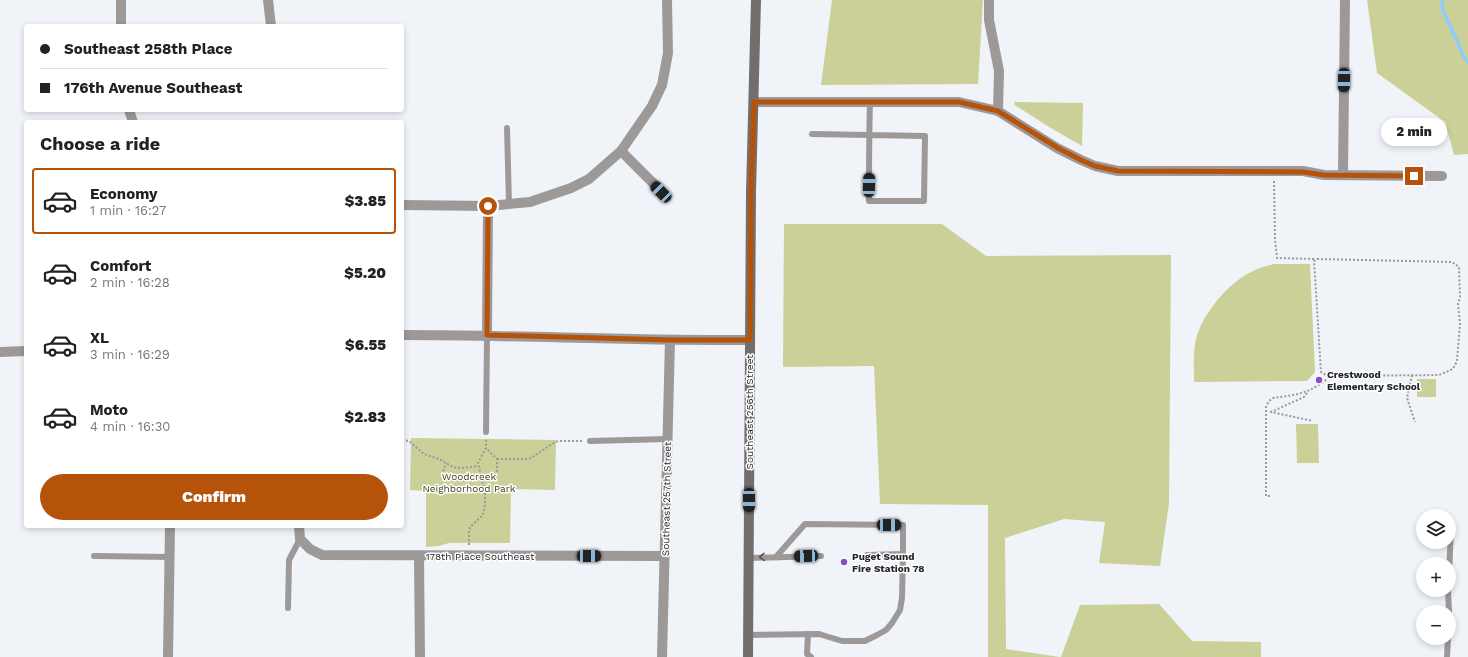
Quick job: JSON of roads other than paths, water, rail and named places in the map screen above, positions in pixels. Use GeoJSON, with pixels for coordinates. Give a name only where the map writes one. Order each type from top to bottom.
{"type":"FeatureCollection","features":[{"type":"Feature","properties":{"kind":"main road","name":"Southeast 256th Street"},"geometry":{"type":"LineString","coordinates":[[748,657],[751,192],[756,0]]}},
{"type":"Feature","properties":{"kind":"street"},"geometry":{"type":"LineString","coordinates":[[121,0],[121,24]]}},
{"type":"Feature","properties":{"kind":"street"},"geometry":{"type":"LineString","coordinates":[[268,0],[270,24]]}},
{"type":"Feature","properties":{"kind":"street"},"geometry":{"type":"LineString","coordinates":[[404,205],[509,205],[530,202],[571,188],[589,179],[620,151],[652,106],[662,85],[668,53],[667,0]]}},
{"type":"Feature","properties":{"kind":"street"},"geometry":{"type":"LineString","coordinates":[[989,0],[990,24],[999,71],[998,111]]}},
{"type":"Feature","properties":{"kind":"street"},"geometry":{"type":"LineString","coordinates":[[1342,175],[1345,0]]}},
{"type":"Feature","properties":{"kind":"street"},"geometry":{"type":"LineString","coordinates":[[754,102],[959,102],[998,111],[1058,148],[1081,160],[1095,166],[1118,171],[1303,172],[1324,175],[1442,176]]}},
{"type":"Feature","properties":{"kind":"street"},"geometry":{"type":"LineString","coordinates":[[620,151],[661,192]]}},
{"type":"Feature","properties":{"kind":"street"},"geometry":{"type":"LineString","coordinates":[[487,335],[488,206]]}},
{"type":"Feature","properties":{"kind":"street"},"geometry":{"type":"LineString","coordinates":[[404,335],[750,340]]}},
{"type":"Feature","properties":{"kind":"street","name":"Southeast 257th Street"},"geometry":{"type":"LineString","coordinates":[[662,657],[670,340]]}},
{"type":"Feature","properties":{"kind":"street"},"geometry":{"type":"LineString","coordinates":[[0,352],[24,351]]}},
{"type":"Feature","properties":{"kind":"street"},"geometry":{"type":"LineString","coordinates":[[168,657],[170,528]]}},
{"type":"Feature","properties":{"kind":"street"},"geometry":{"type":"LineString","coordinates":[[299,528],[300,539]]}},
{"type":"Feature","properties":{"kind":"street","name":"178th Place Southeast"},"geometry":{"type":"LineString","coordinates":[[300,539],[310,549],[322,555],[664,556]]}},
{"type":"Feature","properties":{"kind":"street"},"geometry":{"type":"LineString","coordinates":[[419,556],[420,657]]}},
{"type":"Feature","properties":{"kind":"lane"},"geometry":{"type":"LineString","coordinates":[[812,134],[870,135],[925,136],[924,201],[868,201],[870,135],[870,102]]}},
{"type":"Feature","properties":{"kind":"lane"},"geometry":{"type":"LineString","coordinates":[[507,128],[509,205]]}},
{"type":"Feature","properties":{"kind":"lane"},"geometry":{"type":"LineString","coordinates":[[486,432],[487,335]]}},
{"type":"Feature","properties":{"kind":"lane"},"geometry":{"type":"LineString","coordinates":[[590,441],[667,440]]}},
{"type":"Feature","properties":{"kind":"lane"},"geometry":{"type":"LineString","coordinates":[[748,635],[819,634],[842,641],[865,641],[886,630],[900,610],[902,598],[903,525],[806,524],[776,557]]}},
{"type":"Feature","properties":{"kind":"lane"},"geometry":{"type":"LineString","coordinates":[[288,608],[289,560],[300,539]]}},
{"type":"Feature","properties":{"kind":"lane"},"geometry":{"type":"LineString","coordinates":[[867,555],[903,554]]}},
{"type":"Feature","properties":{"kind":"lane"},"geometry":{"type":"LineString","coordinates":[[94,556],[170,557]]}},
{"type":"Feature","properties":{"kind":"lane"},"geometry":{"type":"LineString","coordinates":[[748,558],[821,556]]}},
{"type":"Feature","properties":{"kind":"lane"},"geometry":{"type":"LineString","coordinates":[[808,634],[807,654],[810,657]]}},
{"type":"Feature","properties":{"kind":"lane"},"geometry":{"type":"LineString","coordinates":[[1447,657],[1448,645]]}},
{"type":"Feature","properties":{"kind":"waterway"},"geometry":{"type":"LineString","coordinates":[[1443,0],[1442,8],[1464,57],[1468,62]]}},
{"type":"Feature","properties":{"kind":"place","name":"Crestwood Elementary School"},"geometry":{"type":"Point","coordinates":[1319,380]}},
{"type":"Feature","properties":{"kind":"place","name":"Puget Sound Fire Station 78"},"geometry":{"type":"Point","coordinates":[844,562]}},
{"type":"Feature","properties":{"kind":"park label","name":"Woodcreek Neighborhood Park"},"geometry":{"type":"Point","coordinates":[469,482]}}]}
